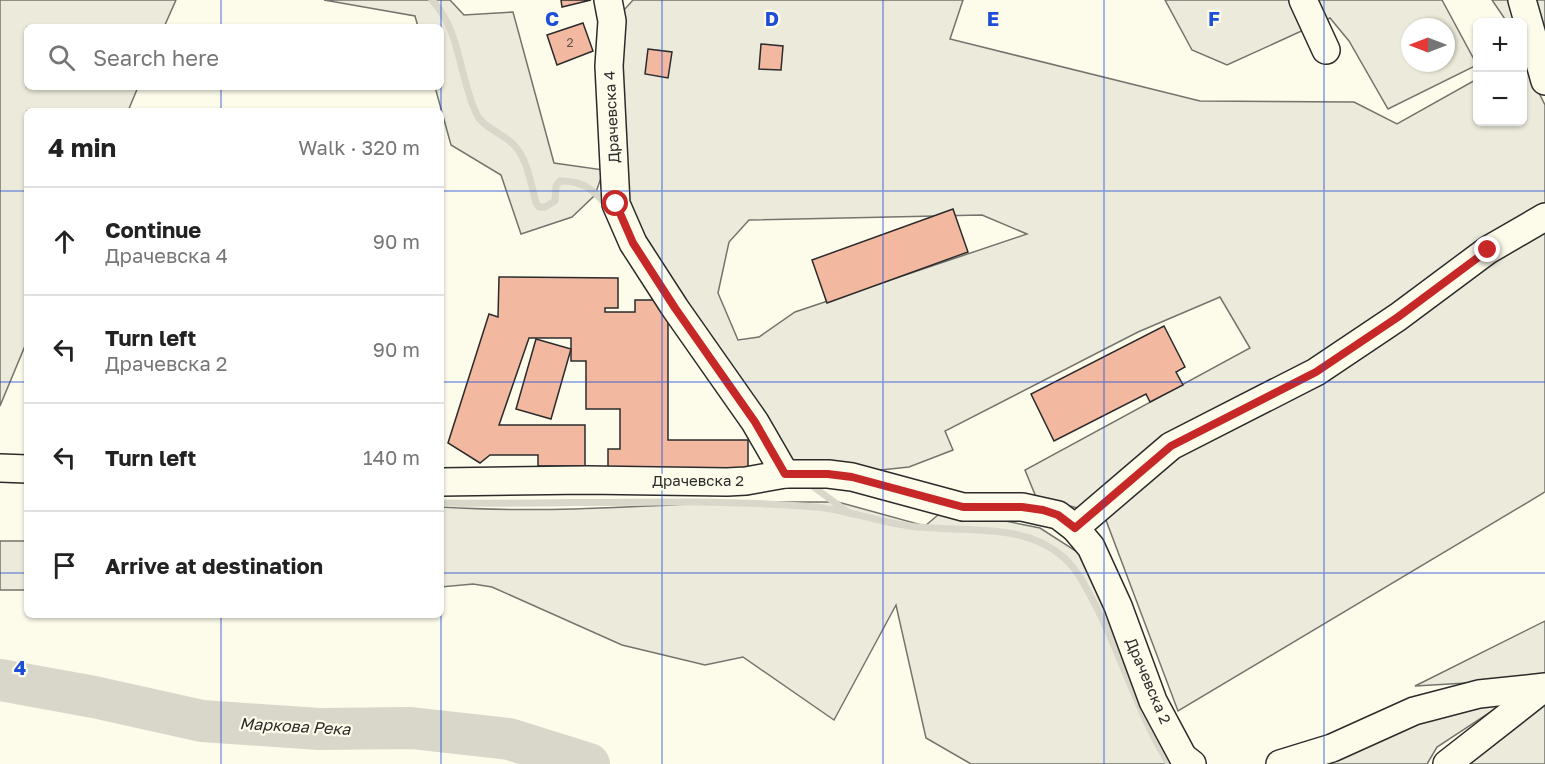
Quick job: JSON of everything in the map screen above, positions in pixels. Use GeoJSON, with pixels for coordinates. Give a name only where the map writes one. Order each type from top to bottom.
{"type":"FeatureCollection","features":[{"type":"Feature","properties":{"kind":"street","name":"Драчевска 4"},"geometry":{"type":"LineString","coordinates":[[608,0],[612,21],[609,66],[616,204],[633,243],[675,308],[755,422],[785,474]]}},
{"type":"Feature","properties":{"kind":"street"},"geometry":{"type":"LineString","coordinates":[[1303,0],[1326,50]]}},
{"type":"Feature","properties":{"kind":"street"},"geometry":{"type":"LineString","coordinates":[[1522,0],[1545,81]]}},
{"type":"Feature","properties":{"kind":"street"},"geometry":{"type":"LineString","coordinates":[[1075,528],[1171,446],[1316,372],[1398,317],[1488,250],[1545,217]]}},
{"type":"Feature","properties":{"kind":"street"},"geometry":{"type":"LineString","coordinates":[[0,468],[24,469]]}},
{"type":"Feature","properties":{"kind":"street","name":"Драчевска 2"},"geometry":{"type":"LineString","coordinates":[[444,482],[587,480],[727,482],[785,474],[828,474],[852,477],[963,507],[1022,507],[1058,515],[1075,528],[1091,547],[1118,606],[1153,701],[1183,757],[1192,764]]}},
{"type":"Feature","properties":{"kind":"street"},"geometry":{"type":"LineString","coordinates":[[1280,764],[1332,748],[1414,711],[1479,694],[1545,688]]}},
{"type":"Feature","properties":{"kind":"street"},"geometry":{"type":"LineString","coordinates":[[1447,764],[1545,688]]}},
{"type":"Feature","properties":{"kind":"shaded area"},"geometry":{"type":"Polygon","coordinates":[[[0,0],[176,0],[165,24],[24,24],[24,90],[137,90],[129,108],[24,108],[24,348],[0,406],[0,0]]]}},
{"type":"Feature","properties":{"kind":"shaded area"},"geometry":{"type":"Polygon","coordinates":[[[324,0],[450,0],[464,15],[513,12],[554,163],[603,170],[612,63],[624,10],[633,0],[963,0],[950,39],[1200,101],[1354,102],[1397,124],[1473,81],[1473,126],[1527,126],[1527,67],[1545,105],[1545,492],[1178,711],[1104,515],[1036,497],[1025,470],[1250,348],[1220,297],[1138,332],[945,431],[953,450],[909,467],[871,471],[837,461],[766,470],[759,450],[603,172],[595,195],[572,217],[521,234],[501,175],[451,145],[444,120],[444,108],[441,108],[436,90],[444,90],[444,24],[417,24],[415,16],[324,0]],[[982,215],[749,220],[729,242],[718,293],[738,340],[759,337],[795,312],[1027,234],[982,215]]]}},
{"type":"Feature","properties":{"kind":"shaded area"},"geometry":{"type":"Polygon","coordinates":[[[1165,0],[1442,0],[1452,18],[1401,18],[1401,72],[1455,72],[1455,24],[1473,58],[1473,67],[1388,109],[1349,41],[1330,18],[1227,65],[1192,50],[1165,0]]]}},
{"type":"Feature","properties":{"kind":"shaded area"},"geometry":{"type":"Polygon","coordinates":[[[1492,0],[1515,0],[1518,18],[1504,18],[1492,0]]]}},
{"type":"Feature","properties":{"kind":"shaded area"},"geometry":{"type":"Polygon","coordinates":[[[1535,0],[1545,0],[1545,41],[1535,0]]]}},
{"type":"Feature","properties":{"kind":"shaded area"},"geometry":{"type":"Polygon","coordinates":[[[730,502],[838,502],[925,526],[945,509],[1040,528],[1079,553],[1111,606],[1182,764],[971,764],[926,738],[896,605],[834,720],[743,657],[705,665],[622,645],[492,587],[473,584],[444,587],[444,507],[549,509],[730,502]]]}},
{"type":"Feature","properties":{"kind":"shaded area"},"geometry":{"type":"Polygon","coordinates":[[[0,541],[24,541],[24,590],[0,590],[0,541]]]}},
{"type":"Feature","properties":{"kind":"shaded area"},"geometry":{"type":"Polygon","coordinates":[[[1545,621],[1545,674],[1536,679],[1415,686],[1545,621]]]}},
{"type":"Feature","properties":{"kind":"shaded area"},"geometry":{"type":"Polygon","coordinates":[[[1527,688],[1437,747],[1427,764],[1302,764],[1435,702],[1527,688]]]}},
{"type":"Feature","properties":{"kind":"shaded area"},"geometry":{"type":"Polygon","coordinates":[[[1545,700],[1545,764],[1453,764],[1545,700]]]}},
{"type":"Feature","properties":{"kind":"building"},"geometry":{"type":"Polygon","coordinates":[[[561,0],[591,0],[562,7],[561,0]]]}},
{"type":"Feature","properties":{"kind":"building"},"geometry":{"type":"Polygon","coordinates":[[[583,23],[593,51],[557,65],[547,35],[583,23]]]}},
{"type":"Feature","properties":{"kind":"building"},"geometry":{"type":"Polygon","coordinates":[[[761,44],[783,46],[781,70],[759,69],[761,44]]]}},
{"type":"Feature","properties":{"kind":"building"},"geometry":{"type":"Polygon","coordinates":[[[648,49],[672,52],[668,78],[645,74],[648,49]]]}},
{"type":"Feature","properties":{"kind":"building"},"geometry":{"type":"Polygon","coordinates":[[[953,209],[968,252],[827,303],[812,260],[953,209]]]}},
{"type":"Feature","properties":{"kind":"building"},"geometry":{"type":"Polygon","coordinates":[[[499,277],[618,278],[618,308],[605,308],[605,312],[635,312],[635,300],[668,300],[668,440],[748,440],[748,474],[608,474],[608,449],[620,449],[620,409],[586,409],[586,361],[571,361],[571,338],[529,338],[499,425],[585,425],[585,466],[538,466],[538,455],[490,455],[480,463],[448,443],[489,314],[498,317],[499,277]]]}},
{"type":"Feature","properties":{"kind":"building"},"geometry":{"type":"Polygon","coordinates":[[[1164,326],[1185,367],[1176,372],[1183,385],[1150,402],[1146,394],[1054,441],[1031,394],[1164,326]]]}},
{"type":"Feature","properties":{"kind":"building"},"geometry":{"type":"Polygon","coordinates":[[[536,339],[571,349],[551,419],[516,409],[536,339]]]}},
{"type":"Feature","properties":{"kind":"waterway"},"geometry":{"type":"LineString","coordinates":[[432,0],[442,12],[449,26],[477,115],[518,149],[525,163],[539,207],[545,207],[555,201],[556,186],[560,181],[581,184],[607,205]]}},
{"type":"Feature","properties":{"kind":"waterway"},"geometry":{"type":"LineString","coordinates":[[807,482],[849,513]]}},
{"type":"Feature","properties":{"kind":"waterway"},"geometry":{"type":"LineString","coordinates":[[444,503],[723,502],[769,504],[816,507],[909,526],[989,530],[1028,538],[1046,545],[1062,556],[1081,578],[1105,624],[1148,725],[1169,764]]}},
{"type":"Feature","properties":{"kind":"waterway","name":"Маркова Река"},"geometry":{"type":"LineString","coordinates":[[0,680],[94,697],[202,721],[319,729],[411,728],[509,739],[589,764]]}},
{"type":"Feature","properties":{"kind":"route"},"geometry":{"type":"LineString","coordinates":[[616,204],[633,243],[675,308],[755,422],[785,474],[828,474],[852,477],[963,507],[1022,507],[1043,510],[1058,515],[1075,528],[1171,446],[1316,372],[1398,317],[1488,250]]}}]}
